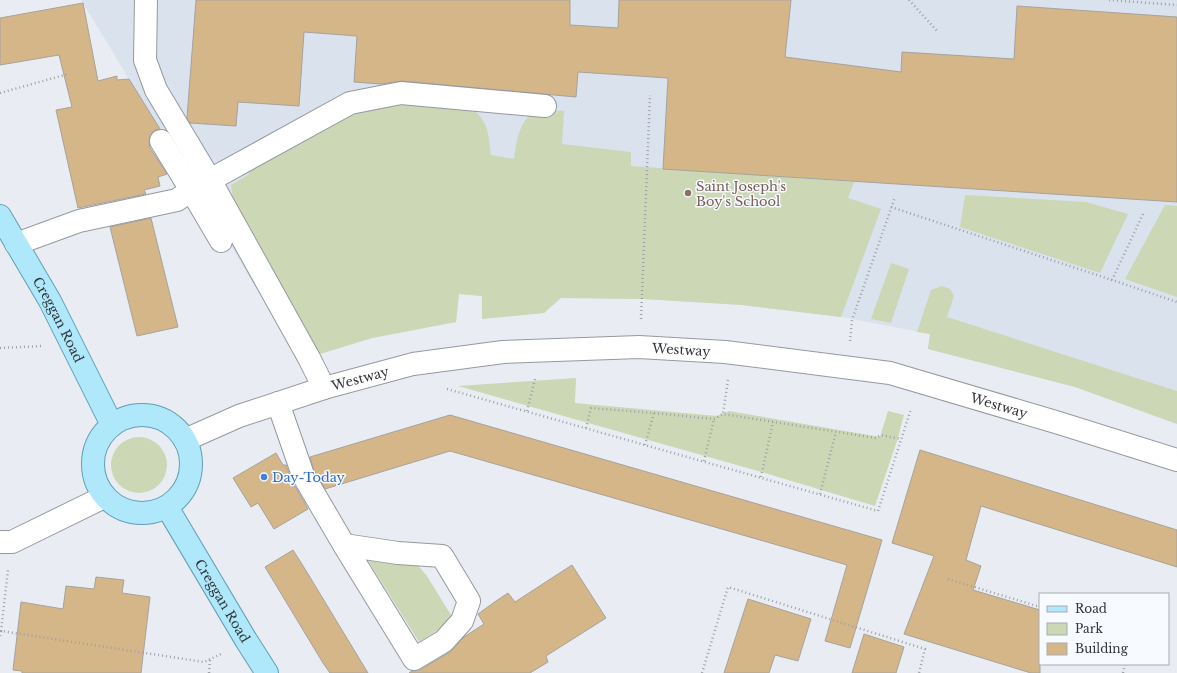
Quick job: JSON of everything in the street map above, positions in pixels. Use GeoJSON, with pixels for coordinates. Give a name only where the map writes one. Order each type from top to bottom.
{"type":"FeatureCollection","features":[{"type":"Feature","properties":{"kind":"main road","name":"Creggan Road"},"geometry":{"type":"LineString","coordinates":[[0,216],[50,302],[112,425]]}},
{"type":"Feature","properties":{"kind":"main road"},"geometry":{"type":"LineString","coordinates":[[143,415],[160,419],[174,427],[185,440],[190,455],[191,470],[187,485],[178,498],[167,507],[150,513],[133,513],[117,508],[104,496],[96,483],[92,467],[94,451],[100,437],[112,425],[127,417],[143,415]]}},
{"type":"Feature","properties":{"kind":"main road","name":"Creggan Road"},"geometry":{"type":"LineString","coordinates":[[167,507],[267,673]]}},
{"type":"Feature","properties":{"kind":"street"},"geometry":{"type":"LineString","coordinates":[[146,0],[145,60],[156,90],[210,180],[309,358],[324,388]]}},
{"type":"Feature","properties":{"kind":"street"},"geometry":{"type":"LineString","coordinates":[[210,180],[350,103],[401,92],[545,106]]}},
{"type":"Feature","properties":{"kind":"street"},"geometry":{"type":"LineString","coordinates":[[161,141],[222,241]]}},
{"type":"Feature","properties":{"kind":"street"},"geometry":{"type":"LineString","coordinates":[[16,244],[79,221],[177,200],[191,190]]}},
{"type":"Feature","properties":{"kind":"street","name":"Westway"},"geometry":{"type":"LineString","coordinates":[[185,440],[239,416],[324,388],[413,364],[496,353],[639,347],[732,353],[890,373],[1177,460]]}},
{"type":"Feature","properties":{"kind":"street"},"geometry":{"type":"LineString","coordinates":[[278,404],[303,475],[344,545],[418,666],[444,641],[462,620],[469,601],[442,556],[398,553],[344,545]]}},
{"type":"Feature","properties":{"kind":"street"},"geometry":{"type":"LineString","coordinates":[[6,542],[104,496]]}},
{"type":"Feature","properties":{"kind":"path"},"geometry":{"type":"LineString","coordinates":[[909,0],[938,32]]}},
{"type":"Feature","properties":{"kind":"path"},"geometry":{"type":"LineString","coordinates":[[1109,0],[1177,5]]}},
{"type":"Feature","properties":{"kind":"path"},"geometry":{"type":"LineString","coordinates":[[0,93],[68,74]]}},
{"type":"Feature","properties":{"kind":"path"},"geometry":{"type":"LineString","coordinates":[[639,347],[643,299],[650,95]]}},
{"type":"Feature","properties":{"kind":"path"},"geometry":{"type":"LineString","coordinates":[[847,367],[852,320],[895,197]]}},
{"type":"Feature","properties":{"kind":"path"},"geometry":{"type":"LineString","coordinates":[[891,207],[1177,302]]}},
{"type":"Feature","properties":{"kind":"path"},"geometry":{"type":"LineString","coordinates":[[1112,280],[1143,214]]}},
{"type":"Feature","properties":{"kind":"path"},"geometry":{"type":"LineString","coordinates":[[0,348],[71,344]]}},
{"type":"Feature","properties":{"kind":"path"},"geometry":{"type":"LineString","coordinates":[[723,414],[732,353]]}},
{"type":"Feature","properties":{"kind":"path"},"geometry":{"type":"LineString","coordinates":[[446,389],[878,511],[919,382]]}},
{"type":"Feature","properties":{"kind":"path"},"geometry":{"type":"LineString","coordinates":[[586,428],[591,408],[714,420],[723,414],[876,438],[881,435],[901,439]]}},
{"type":"Feature","properties":{"kind":"path"},"geometry":{"type":"LineString","coordinates":[[645,445],[654,413]]}},
{"type":"Feature","properties":{"kind":"path"},"geometry":{"type":"LineString","coordinates":[[704,461],[714,420]]}},
{"type":"Feature","properties":{"kind":"path"},"geometry":{"type":"LineString","coordinates":[[761,477],[773,422]]}},
{"type":"Feature","properties":{"kind":"path"},"geometry":{"type":"LineString","coordinates":[[820,494],[836,432]]}},
{"type":"Feature","properties":{"kind":"path"},"geometry":{"type":"LineString","coordinates":[[0,636],[3,610],[6,542]]}},
{"type":"Feature","properties":{"kind":"path"},"geometry":{"type":"LineString","coordinates":[[948,580],[1039,607]]}},
{"type":"Feature","properties":{"kind":"path"},"geometry":{"type":"LineString","coordinates":[[702,673],[728,587],[925,649],[919,673]]}},
{"type":"Feature","properties":{"kind":"path"},"geometry":{"type":"LineString","coordinates":[[0,613],[3,610]]}},
{"type":"Feature","properties":{"kind":"path"},"geometry":{"type":"LineString","coordinates":[[1,631],[204,662],[246,640]]}},
{"type":"Feature","properties":{"kind":"path"},"geometry":{"type":"LineString","coordinates":[[209,673],[210,659]]}},
{"type":"Feature","properties":{"kind":"shaded area","name":"Saint Joseph's Boy's School"},"geometry":{"type":"Polygon","coordinates":[[[81,0],[1177,0],[1177,424],[1075,387],[928,349],[930,334],[841,317],[742,305],[643,299],[561,298],[544,313],[482,319],[482,296],[459,294],[456,322],[372,338],[300,360],[81,0]]]}},
{"type":"Feature","properties":{"kind":"green space"},"geometry":{"type":"Polygon","coordinates":[[[382,103],[469,106],[476,111],[484,122],[488,133],[491,155],[514,159],[521,127],[528,117],[540,111],[564,111],[562,144],[631,152],[631,166],[854,182],[848,198],[881,209],[841,317],[742,305],[643,299],[561,298],[544,313],[482,319],[482,296],[459,294],[456,322],[372,338],[320,354],[235,212],[231,185],[248,175],[254,164],[348,114],[382,103]]]}},
{"type":"Feature","properties":{"kind":"green space"},"geometry":{"type":"Polygon","coordinates":[[[965,195],[1086,202],[1128,214],[1100,273],[960,227],[965,195]]]}},
{"type":"Feature","properties":{"kind":"green space"},"geometry":{"type":"Polygon","coordinates":[[[1165,205],[1177,206],[1177,297],[1125,279],[1165,205]]]}},
{"type":"Feature","properties":{"kind":"green space"},"geometry":{"type":"Polygon","coordinates":[[[891,263],[909,269],[891,323],[871,319],[891,263]]]}},
{"type":"Feature","properties":{"kind":"green space"},"geometry":{"type":"Polygon","coordinates":[[[942,286],[950,289],[954,296],[947,317],[1177,391],[1177,424],[1075,387],[928,349],[930,334],[917,332],[931,290],[942,286]]]}},
{"type":"Feature","properties":{"kind":"green space"},"geometry":{"type":"Polygon","coordinates":[[[576,378],[575,403],[717,416],[729,411],[880,437],[888,411],[904,415],[897,441],[875,506],[458,386],[576,378]]]}},
{"type":"Feature","properties":{"kind":"green space"},"geometry":{"type":"Polygon","coordinates":[[[139,437],[150,439],[159,445],[165,454],[167,465],[165,476],[159,485],[150,491],[139,493],[128,491],[119,485],[113,476],[111,465],[113,454],[119,445],[128,439],[139,437]]]}},
{"type":"Feature","properties":{"kind":"green space"},"geometry":{"type":"Polygon","coordinates":[[[364,554],[416,563],[427,576],[454,620],[419,642],[364,554]]]}},
{"type":"Feature","properties":{"kind":"building"},"geometry":{"type":"Polygon","coordinates":[[[196,0],[570,0],[570,25],[618,28],[619,0],[791,0],[785,57],[901,72],[902,52],[1014,59],[1017,6],[1177,17],[1177,202],[663,169],[668,78],[578,72],[576,97],[402,81],[381,84],[354,82],[357,36],[304,32],[299,106],[238,102],[236,126],[190,123],[187,118],[196,0]]]}},
{"type":"Feature","properties":{"kind":"building"},"geometry":{"type":"Polygon","coordinates":[[[83,3],[98,81],[117,76],[117,80],[129,79],[160,129],[155,130],[150,135],[149,142],[150,148],[167,174],[158,177],[160,186],[144,190],[146,194],[78,208],[56,110],[72,107],[59,55],[0,65],[0,18],[83,3]]]}},
{"type":"Feature","properties":{"kind":"building"},"geometry":{"type":"Polygon","coordinates":[[[151,218],[178,327],[137,336],[110,227],[151,218]]]}},
{"type":"Feature","properties":{"kind":"building"},"geometry":{"type":"Polygon","coordinates":[[[450,415],[882,540],[850,648],[825,641],[847,565],[450,451],[325,489],[314,470],[310,457],[450,415]]]}},
{"type":"Feature","properties":{"kind":"building"},"geometry":{"type":"Polygon","coordinates":[[[920,450],[1177,530],[1177,567],[981,506],[966,560],[981,566],[973,590],[1039,610],[1040,673],[1031,673],[904,634],[934,556],[892,543],[920,450]]]}},
{"type":"Feature","properties":{"kind":"building"},"geometry":{"type":"Polygon","coordinates":[[[276,453],[283,465],[286,465],[292,481],[308,509],[274,529],[258,503],[251,507],[233,478],[276,453]]]}},
{"type":"Feature","properties":{"kind":"building"},"geometry":{"type":"Polygon","coordinates":[[[293,550],[368,673],[330,673],[323,663],[265,567],[293,550]]]}},
{"type":"Feature","properties":{"kind":"building"},"geometry":{"type":"Polygon","coordinates":[[[572,565],[606,618],[546,656],[548,662],[530,673],[409,673],[420,670],[450,652],[464,637],[484,624],[478,614],[508,593],[515,602],[572,565]]]}},
{"type":"Feature","properties":{"kind":"building"},"geometry":{"type":"Polygon","coordinates":[[[96,577],[124,580],[122,593],[150,597],[141,673],[22,673],[22,671],[13,670],[21,602],[63,609],[66,586],[94,589],[96,577]]]}},
{"type":"Feature","properties":{"kind":"building"},"geometry":{"type":"Polygon","coordinates":[[[748,599],[811,619],[798,661],[775,655],[769,673],[724,673],[748,599]]]}},
{"type":"Feature","properties":{"kind":"building"},"geometry":{"type":"Polygon","coordinates":[[[864,634],[904,647],[896,673],[852,673],[864,634]]]}},
{"type":"Feature","properties":{"kind":"place","name":"Saint Joseph's Boy's School"},"geometry":{"type":"Point","coordinates":[688,193]}},
{"type":"Feature","properties":{"kind":"place","name":"Day-Today"},"geometry":{"type":"Point","coordinates":[264,477]}}]}
